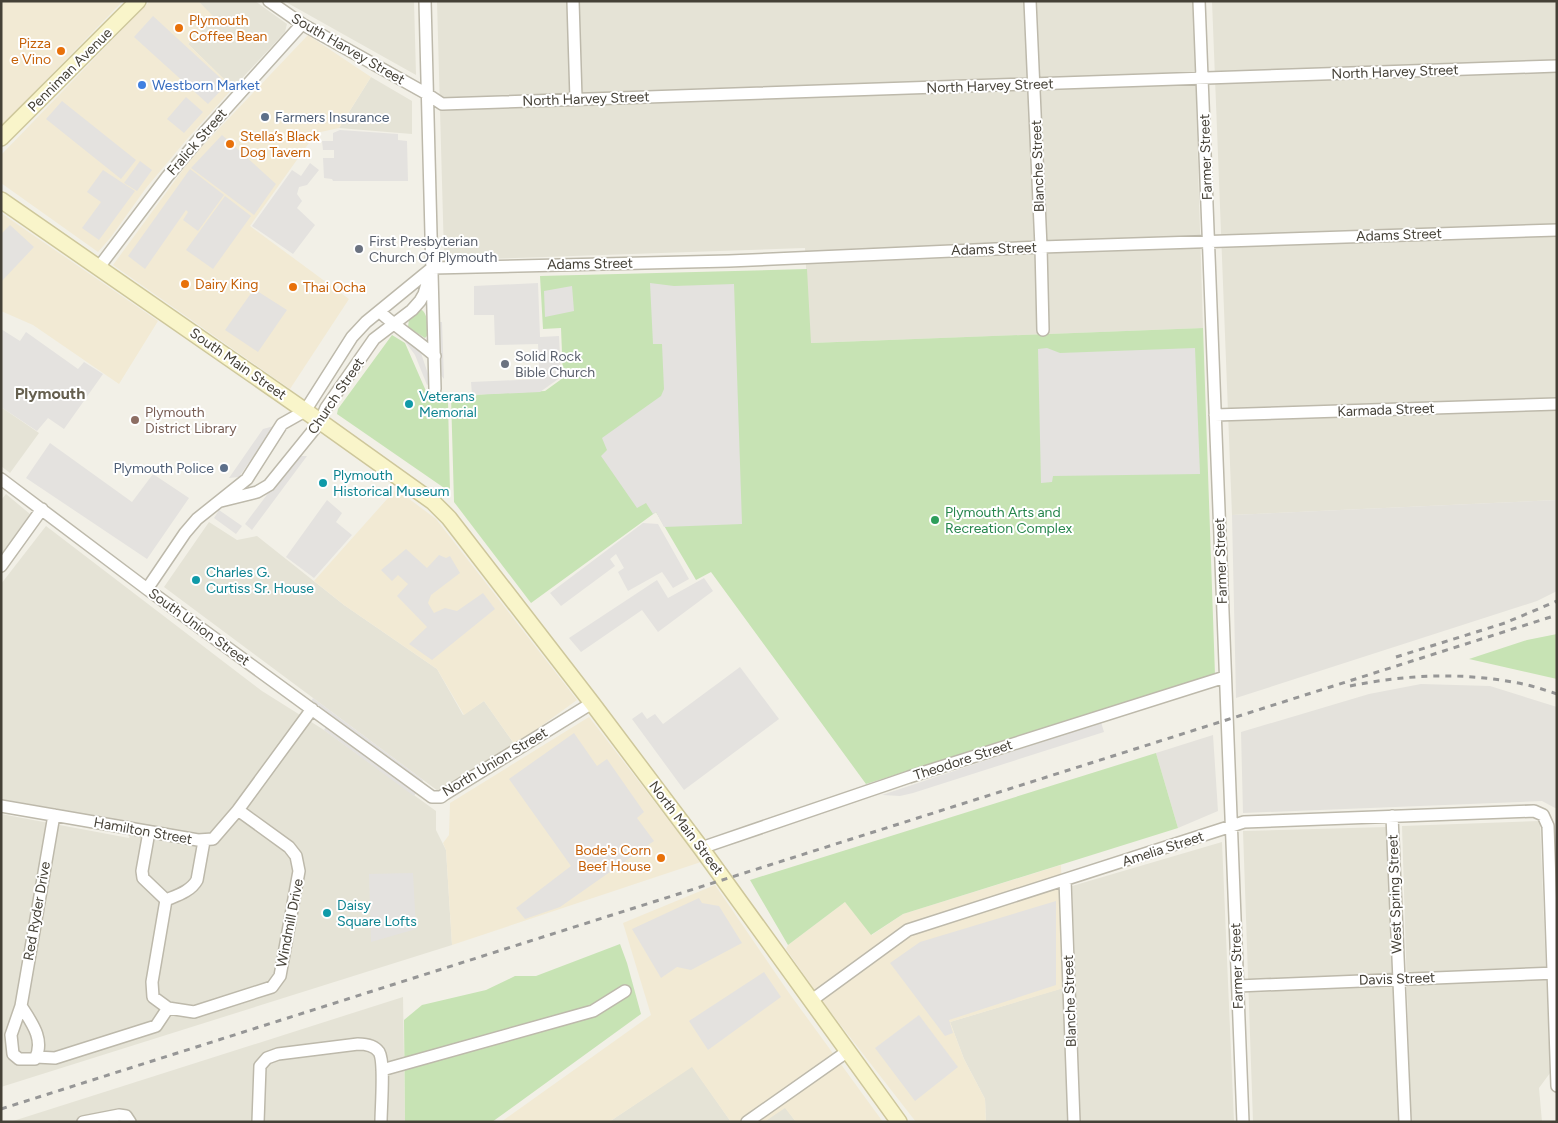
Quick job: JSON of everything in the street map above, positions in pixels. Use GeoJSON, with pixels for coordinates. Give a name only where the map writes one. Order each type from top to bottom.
{"type":"FeatureCollection","features":[{"type":"Feature","properties":{"kind":"main road","name":"Penniman Avenue"},"geometry":{"type":"LineString","coordinates":[[1,138],[138,1]]}},
{"type":"Feature","properties":{"kind":"main road","name":"South Main Street"},"geometry":{"type":"LineString","coordinates":[[1,200],[433,502],[466,539]]}},
{"type":"Feature","properties":{"kind":"main road","name":"North Main Street"},"geometry":{"type":"LineString","coordinates":[[466,539],[701,848],[899,1122]]}},
{"type":"Feature","properties":{"kind":"street","name":"South Harvey Street"},"geometry":{"type":"LineString","coordinates":[[270,1],[302,24],[427,94]]}},
{"type":"Feature","properties":{"kind":"street","name":"Church Street"},"geometry":{"type":"LineString","coordinates":[[425,1],[435,389]]}},
{"type":"Feature","properties":{"kind":"street"},"geometry":{"type":"LineString","coordinates":[[573,1],[576,99]]}},
{"type":"Feature","properties":{"kind":"street","name":"Blanche Street"},"geometry":{"type":"LineString","coordinates":[[1030,1],[1041,247],[1042,330]]}},
{"type":"Feature","properties":{"kind":"street","name":"Farmer Street"},"geometry":{"type":"LineString","coordinates":[[1199,1],[1243,1122]]}},
{"type":"Feature","properties":{"kind":"street","name":"Fralick Street"},"geometry":{"type":"LineString","coordinates":[[98,267],[204,132],[302,24]]}},
{"type":"Feature","properties":{"kind":"street","name":"North Harvey Street"},"geometry":{"type":"LineString","coordinates":[[427,94],[442,104],[1557,66]]}},
{"type":"Feature","properties":{"kind":"street","name":"Adams Street"},"geometry":{"type":"LineString","coordinates":[[432,268],[729,261],[1041,247],[1557,230]]}},
{"type":"Feature","properties":{"kind":"street","name":"Church Street"},"geometry":{"type":"LineString","coordinates":[[147,589],[197,518],[247,479],[282,424],[305,411],[352,337],[366,322],[432,268]]}},
{"type":"Feature","properties":{"kind":"street","name":"Church Street"},"geometry":{"type":"LineString","coordinates":[[220,501],[257,492],[268,485],[320,422],[326,408],[374,339],[394,325],[420,301],[432,268]]}},
{"type":"Feature","properties":{"kind":"street"},"geometry":{"type":"LineString","coordinates":[[380,312],[435,356]]}},
{"type":"Feature","properties":{"kind":"street","name":"Karmada Street"},"geometry":{"type":"LineString","coordinates":[[1215,415],[1557,404]]}},
{"type":"Feature","properties":{"kind":"street","name":"South Union Street"},"geometry":{"type":"LineString","coordinates":[[1,479],[398,774]]}},
{"type":"Feature","properties":{"kind":"street"},"geometry":{"type":"LineString","coordinates":[[1,566],[42,509]]}},
{"type":"Feature","properties":{"kind":"street","name":"Theodore Street"},"geometry":{"type":"LineString","coordinates":[[701,848],[909,778],[1225,677]]}},
{"type":"Feature","properties":{"kind":"street","name":"North Union Street"},"geometry":{"type":"LineString","coordinates":[[398,774],[427,795],[441,797],[592,703]]}},
{"type":"Feature","properties":{"kind":"street","name":"Hamilton Street"},"geometry":{"type":"LineString","coordinates":[[1,806],[204,841],[213,839],[238,810],[312,709]]}},
{"type":"Feature","properties":{"kind":"street","name":"Windmill Drive"},"geometry":{"type":"LineString","coordinates":[[168,1008],[194,1012],[272,986],[280,976],[300,871],[296,856],[289,847],[238,810]]}},
{"type":"Feature","properties":{"kind":"street","name":"Amelia Street"},"geometry":{"type":"LineString","coordinates":[[812,1000],[908,930],[1244,822],[1392,816],[1534,811],[1543,815],[1548,826],[1555,973]]}},
{"type":"Feature","properties":{"kind":"street","name":"Red Ryder Drive"},"geometry":{"type":"LineString","coordinates":[[36,1056],[35,1059],[28,1061],[19,1059],[13,1054],[11,1035],[21,1006],[54,815]]}},
{"type":"Feature","properties":{"kind":"street","name":"West Spring Street"},"geometry":{"type":"LineString","coordinates":[[1392,816],[1405,1122]]}},
{"type":"Feature","properties":{"kind":"street"},"geometry":{"type":"LineString","coordinates":[[149,832],[142,870],[143,878],[166,900]]}},
{"type":"Feature","properties":{"kind":"street"},"geometry":{"type":"LineString","coordinates":[[166,900],[190,889],[195,884],[204,841]]}},
{"type":"Feature","properties":{"kind":"street","name":"Blanche Street"},"geometry":{"type":"LineString","coordinates":[[1065,880],[1074,1122]]}},
{"type":"Feature","properties":{"kind":"street"},"geometry":{"type":"LineString","coordinates":[[21,1006],[30,1020],[39,1042],[39,1052],[36,1056],[55,1058],[156,1026],[168,1008],[154,997],[152,982],[166,900]]}},
{"type":"Feature","properties":{"kind":"street"},"geometry":{"type":"LineString","coordinates":[[1555,973],[1557,1086]]}},
{"type":"Feature","properties":{"kind":"street","name":"Davis Street"},"geometry":{"type":"LineString","coordinates":[[1238,986],[1555,973]]}},
{"type":"Feature","properties":{"kind":"street"},"geometry":{"type":"LineString","coordinates":[[382,1070],[593,1011],[625,991]]}},
{"type":"Feature","properties":{"kind":"street"},"geometry":{"type":"LineString","coordinates":[[258,1122],[260,1066],[267,1058],[278,1054],[369,1044],[378,1051],[382,1062],[381,1122]]}},
{"type":"Feature","properties":{"kind":"street"},"geometry":{"type":"LineString","coordinates":[[747,1122],[848,1051]]}},
{"type":"Feature","properties":{"kind":"street"},"geometry":{"type":"LineString","coordinates":[[83,1122],[118,1115],[126,1116],[130,1122]]}},
{"type":"Feature","properties":{"kind":"shaded area"},"geometry":{"type":"Polygon","coordinates":[[[1,1],[123,1],[1,126],[1,1]]]}},
{"type":"Feature","properties":{"kind":"shaded area"},"geometry":{"type":"Polygon","coordinates":[[[150,1],[198,1],[215,18],[188,44],[233,88],[146,188],[98,252],[1,183],[1,155],[150,1]]]}},
{"type":"Feature","properties":{"kind":"shaded area"},"geometry":{"type":"Polygon","coordinates":[[[198,1],[255,1],[287,24],[285,32],[233,88],[188,44],[214,18],[198,1]]]}},
{"type":"Feature","properties":{"kind":"shaded area"},"geometry":{"type":"Polygon","coordinates":[[[284,1],[414,1],[416,75],[284,1]]]}},
{"type":"Feature","properties":{"kind":"shaded area"},"geometry":{"type":"Polygon","coordinates":[[[437,1],[1193,1],[1203,328],[810,343],[805,248],[457,260],[444,255],[437,1]]]}},
{"type":"Feature","properties":{"kind":"shaded area"},"geometry":{"type":"Polygon","coordinates":[[[1212,1],[1557,1],[1557,500],[1232,515],[1212,1]]]}},
{"type":"Feature","properties":{"kind":"shaded area"},"geometry":{"type":"Polygon","coordinates":[[[153,16],[227,84],[208,104],[134,37],[153,16]]]}},
{"type":"Feature","properties":{"kind":"shaded area"},"geometry":{"type":"Polygon","coordinates":[[[308,35],[371,77],[339,128],[316,133],[250,226],[349,299],[290,389],[113,265],[193,156],[308,35]]]}},
{"type":"Feature","properties":{"kind":"shaded area"},"geometry":{"type":"Polygon","coordinates":[[[371,77],[412,101],[412,134],[339,128],[371,77]]]}},
{"type":"Feature","properties":{"kind":"shaded area"},"geometry":{"type":"Polygon","coordinates":[[[186,97],[203,112],[184,133],[167,119],[186,97]]]}},
{"type":"Feature","properties":{"kind":"shaded area"},"geometry":{"type":"Polygon","coordinates":[[[62,101],[136,160],[121,179],[46,119],[62,101]]]}},
{"type":"Feature","properties":{"kind":"shaded area"},"geometry":{"type":"Polygon","coordinates":[[[340,130],[398,134],[398,140],[407,141],[408,181],[333,181],[332,179],[324,178],[323,158],[334,158],[334,150],[323,150],[322,141],[333,141],[333,133],[340,130]]]}},
{"type":"Feature","properties":{"kind":"shaded area"},"geometry":{"type":"Polygon","coordinates":[[[222,135],[276,184],[254,215],[191,168],[222,135]]]}},
{"type":"Feature","properties":{"kind":"shaded area"},"geometry":{"type":"Polygon","coordinates":[[[140,161],[152,170],[137,191],[124,183],[140,161]]]}},
{"type":"Feature","properties":{"kind":"shaded area"},"geometry":{"type":"Polygon","coordinates":[[[310,163],[319,170],[307,185],[299,187],[297,194],[302,201],[297,208],[315,225],[293,254],[252,226],[292,170],[301,176],[310,163]]]}},
{"type":"Feature","properties":{"kind":"shaded area"},"geometry":{"type":"Polygon","coordinates":[[[190,169],[224,195],[198,231],[183,220],[188,212],[186,210],[145,269],[128,256],[190,169]]]}},
{"type":"Feature","properties":{"kind":"shaded area"},"geometry":{"type":"Polygon","coordinates":[[[103,170],[135,191],[99,240],[82,228],[101,202],[87,192],[103,170]]]}},
{"type":"Feature","properties":{"kind":"shaded area"},"geometry":{"type":"Polygon","coordinates":[[[225,196],[251,216],[213,269],[186,250],[225,196]]]}},
{"type":"Feature","properties":{"kind":"shaded area"},"geometry":{"type":"Polygon","coordinates":[[[1,213],[158,321],[119,384],[33,325],[1,311],[1,213]]]}},
{"type":"Feature","properties":{"kind":"shaded area"},"geometry":{"type":"Polygon","coordinates":[[[10,225],[34,247],[1,282],[1,234],[10,225]]]}},
{"type":"Feature","properties":{"kind":"shaded area"},"geometry":{"type":"Polygon","coordinates":[[[538,283],[540,337],[559,336],[561,377],[540,392],[472,395],[471,382],[540,379],[538,344],[495,345],[494,315],[474,315],[474,286],[538,283]]]}},
{"type":"Feature","properties":{"kind":"shaded area"},"geometry":{"type":"Polygon","coordinates":[[[650,283],[674,286],[734,284],[742,524],[664,527],[656,512],[653,514],[646,503],[637,508],[601,456],[607,450],[602,438],[661,396],[664,389],[662,344],[653,344],[650,283]]]}},
{"type":"Feature","properties":{"kind":"shaded area"},"geometry":{"type":"Polygon","coordinates":[[[572,286],[574,311],[545,317],[544,291],[572,286]]]}},
{"type":"Feature","properties":{"kind":"shaded area"},"geometry":{"type":"Polygon","coordinates":[[[254,289],[287,310],[258,352],[225,330],[254,289]]]}},
{"type":"Feature","properties":{"kind":"shaded area"},"geometry":{"type":"Polygon","coordinates":[[[438,322],[442,322],[444,379],[440,374],[438,322]]]}},
{"type":"Feature","properties":{"kind":"shaded area"},"geometry":{"type":"Polygon","coordinates":[[[1,329],[20,341],[26,332],[78,369],[84,362],[103,374],[64,429],[48,418],[37,431],[1,407],[1,329]]]}},
{"type":"Feature","properties":{"kind":"shaded area"},"geometry":{"type":"Polygon","coordinates":[[[404,340],[415,343],[421,353],[431,383],[427,385],[415,355],[404,340]]]}},
{"type":"Feature","properties":{"kind":"shaded area"},"geometry":{"type":"Polygon","coordinates":[[[1047,348],[1060,353],[1195,348],[1200,474],[1053,476],[1052,482],[1041,483],[1038,349],[1047,348]]]}},
{"type":"Feature","properties":{"kind":"shaded area"},"geometry":{"type":"Polygon","coordinates":[[[1,407],[39,433],[10,473],[1,466],[1,407]]]}},
{"type":"Feature","properties":{"kind":"shaded area"},"geometry":{"type":"Polygon","coordinates":[[[274,426],[239,477],[229,478],[263,429],[274,426]]]}},
{"type":"Feature","properties":{"kind":"shaded area"},"geometry":{"type":"Polygon","coordinates":[[[50,443],[132,502],[153,474],[189,498],[147,559],[26,478],[50,443]]]}},
{"type":"Feature","properties":{"kind":"shaded area"},"geometry":{"type":"Polygon","coordinates":[[[296,456],[307,456],[252,530],[245,524],[296,456]]]}},
{"type":"Feature","properties":{"kind":"shaded area"},"geometry":{"type":"Polygon","coordinates":[[[396,489],[436,519],[577,700],[515,745],[484,701],[464,715],[437,669],[344,605],[314,581],[396,489]]]}},
{"type":"Feature","properties":{"kind":"shaded area"},"geometry":{"type":"Polygon","coordinates":[[[6,494],[30,514],[1,555],[1,500],[6,494]]]}},
{"type":"Feature","properties":{"kind":"shaded area"},"geometry":{"type":"Polygon","coordinates":[[[327,500],[342,513],[336,522],[352,535],[314,578],[286,557],[327,500]]]}},
{"type":"Feature","properties":{"kind":"shaded area"},"geometry":{"type":"Polygon","coordinates":[[[1557,500],[1557,591],[1537,601],[1236,698],[1232,515],[1557,500]]]}},
{"type":"Feature","properties":{"kind":"shaded area"},"geometry":{"type":"Polygon","coordinates":[[[219,510],[242,526],[236,534],[214,518],[219,510]]]}},
{"type":"Feature","properties":{"kind":"shaded area"},"geometry":{"type":"Polygon","coordinates":[[[209,522],[237,540],[257,536],[344,605],[437,669],[463,715],[484,701],[515,745],[438,791],[164,587],[209,522]]]}},
{"type":"Feature","properties":{"kind":"shaded area"},"geometry":{"type":"Polygon","coordinates":[[[643,523],[658,524],[689,579],[673,588],[662,572],[628,591],[618,572],[624,568],[616,554],[610,559],[615,566],[561,606],[550,593],[643,523]]]}},
{"type":"Feature","properties":{"kind":"shaded area"},"geometry":{"type":"Polygon","coordinates":[[[46,526],[262,691],[324,730],[436,811],[436,830],[446,850],[452,945],[1,1087],[1,814],[129,838],[131,822],[1,799],[1,584],[46,526]]]}},
{"type":"Feature","properties":{"kind":"shaded area"},"geometry":{"type":"Polygon","coordinates":[[[406,549],[427,568],[439,555],[446,558],[450,556],[460,573],[431,595],[428,603],[434,613],[445,608],[457,611],[483,593],[495,609],[432,660],[409,644],[427,627],[397,596],[408,584],[398,575],[392,581],[381,570],[406,549]]]}},
{"type":"Feature","properties":{"kind":"shaded area"},"geometry":{"type":"Polygon","coordinates":[[[704,578],[713,591],[658,632],[642,610],[581,652],[569,638],[657,580],[668,598],[704,578]]]}},
{"type":"Feature","properties":{"kind":"shaded area"},"geometry":{"type":"Polygon","coordinates":[[[740,667],[779,719],[684,790],[632,719],[642,712],[647,719],[655,714],[663,724],[740,667]]]}},
{"type":"Feature","properties":{"kind":"shaded area"},"geometry":{"type":"Polygon","coordinates":[[[1421,684],[1490,686],[1557,707],[1557,809],[1542,801],[1243,813],[1241,732],[1369,694],[1421,684]]]}},
{"type":"Feature","properties":{"kind":"shaded area"},"geometry":{"type":"Polygon","coordinates":[[[313,698],[423,780],[422,783],[311,702],[313,698]]]}},
{"type":"Feature","properties":{"kind":"shaded area"},"geometry":{"type":"Polygon","coordinates":[[[589,717],[701,862],[452,945],[446,850],[443,843],[449,835],[450,803],[589,717]]]}},
{"type":"Feature","properties":{"kind":"shaded area"},"geometry":{"type":"Polygon","coordinates":[[[1101,722],[1104,732],[913,793],[900,796],[882,795],[1101,722]]]}},
{"type":"Feature","properties":{"kind":"shaded area"},"geometry":{"type":"Polygon","coordinates":[[[326,727],[416,793],[414,796],[324,730],[326,727]]]}},
{"type":"Feature","properties":{"kind":"shaded area"},"geometry":{"type":"Polygon","coordinates":[[[574,733],[597,766],[607,759],[644,812],[637,818],[654,841],[560,907],[525,919],[516,908],[571,866],[509,779],[574,733]]]}},
{"type":"Feature","properties":{"kind":"shaded area"},"geometry":{"type":"Polygon","coordinates":[[[1213,735],[1218,811],[1178,828],[1156,753],[1213,735]]]}},
{"type":"Feature","properties":{"kind":"shaded area"},"geometry":{"type":"Polygon","coordinates":[[[1540,821],[1550,1073],[1539,1088],[1542,1122],[1411,1122],[1402,826],[1540,821]]]}},
{"type":"Feature","properties":{"kind":"shaded area"},"geometry":{"type":"Polygon","coordinates":[[[1387,827],[1399,1122],[1253,1122],[1243,831],[1387,827]]]}},
{"type":"Feature","properties":{"kind":"shaded area"},"geometry":{"type":"Polygon","coordinates":[[[1222,842],[1234,1122],[986,1122],[985,1099],[964,1059],[950,1022],[1076,984],[1072,886],[1222,842]]]}},
{"type":"Feature","properties":{"kind":"shaded area"},"geometry":{"type":"Polygon","coordinates":[[[1061,865],[1064,988],[950,1022],[964,1059],[985,1099],[986,1122],[916,1122],[825,1005],[786,949],[788,945],[845,902],[872,935],[903,914],[1061,865]]]}},
{"type":"Feature","properties":{"kind":"shaded area"},"geometry":{"type":"Polygon","coordinates":[[[413,873],[416,929],[371,942],[369,874],[413,873]]]}},
{"type":"Feature","properties":{"kind":"shaded area"},"geometry":{"type":"Polygon","coordinates":[[[715,885],[789,993],[883,1122],[796,1122],[785,1108],[764,1122],[731,1122],[692,1067],[609,1122],[501,1122],[651,1015],[623,923],[715,885]]]}},
{"type":"Feature","properties":{"kind":"shaded area"},"geometry":{"type":"Polygon","coordinates":[[[699,898],[702,903],[719,906],[742,943],[691,970],[677,967],[661,978],[632,929],[699,898]]]}},
{"type":"Feature","properties":{"kind":"shaded area"},"geometry":{"type":"Polygon","coordinates":[[[1056,901],[1056,985],[949,1020],[953,1033],[945,1036],[890,963],[920,942],[1056,901]]]}},
{"type":"Feature","properties":{"kind":"shaded area"},"geometry":{"type":"Polygon","coordinates":[[[764,972],[781,997],[708,1050],[689,1021],[764,972]]]}},
{"type":"Feature","properties":{"kind":"shaded area"},"geometry":{"type":"Polygon","coordinates":[[[403,997],[405,1122],[10,1122],[403,997]]]}},
{"type":"Feature","properties":{"kind":"shaded area"},"geometry":{"type":"Polygon","coordinates":[[[919,1015],[958,1067],[915,1101],[875,1048],[919,1015]]]}},
{"type":"Feature","properties":{"kind":"shaded area"},"geometry":{"type":"Polygon","coordinates":[[[692,1066],[731,1122],[609,1122],[692,1066]]]}},
{"type":"Feature","properties":{"kind":"shaded area"},"geometry":{"type":"Polygon","coordinates":[[[785,1107],[796,1122],[764,1122],[785,1107]]]}},
{"type":"Feature","properties":{"kind":"green space","name":"Plymouth Arts and Recreation Complex"},"geometry":{"type":"Polygon","coordinates":[[[807,269],[811,343],[1203,328],[1215,675],[866,784],[711,572],[696,580],[656,512],[531,603],[454,502],[451,396],[545,391],[563,378],[561,328],[543,329],[540,276],[807,269]]]}},
{"type":"Feature","properties":{"kind":"green space"},"geometry":{"type":"Polygon","coordinates":[[[419,310],[422,310],[427,319],[427,336],[425,338],[408,327],[409,319],[419,310]]]}},
{"type":"Feature","properties":{"kind":"green space"},"geometry":{"type":"Polygon","coordinates":[[[392,335],[405,343],[429,398],[448,401],[450,492],[337,414],[338,409],[392,335]]]}},
{"type":"Feature","properties":{"kind":"green space"},"geometry":{"type":"Polygon","coordinates":[[[1557,634],[1557,679],[1469,659],[1527,640],[1557,634]]]}},
{"type":"Feature","properties":{"kind":"green space"},"geometry":{"type":"Polygon","coordinates":[[[1156,753],[1178,828],[903,914],[871,935],[845,902],[788,945],[750,880],[1156,753]]]}},
{"type":"Feature","properties":{"kind":"green space"},"geometry":{"type":"Polygon","coordinates":[[[620,944],[641,1014],[492,1122],[405,1122],[404,1020],[422,1005],[486,990],[515,976],[536,976],[620,944]]]}},
{"type":"Feature","properties":{"kind":"railway"},"geometry":{"type":"LineString","coordinates":[[1396,657],[1505,623],[1557,601]]}},
{"type":"Feature","properties":{"kind":"railway"},"geometry":{"type":"LineString","coordinates":[[1,1109],[1557,615]]}},
{"type":"Feature","properties":{"kind":"railway"},"geometry":{"type":"LineString","coordinates":[[1350,686],[1390,679],[1451,676],[1518,683],[1557,694]]}},
{"type":"Feature","properties":{"kind":"place","name":"Plymouth Coffee Bean"},"geometry":{"type":"Point","coordinates":[179,28]}},
{"type":"Feature","properties":{"kind":"place","name":"Pizza e Vino"},"geometry":{"type":"Point","coordinates":[61,51]}},
{"type":"Feature","properties":{"kind":"place","name":"Westborn Market"},"geometry":{"type":"Point","coordinates":[142,85]}},
{"type":"Feature","properties":{"kind":"place","name":"Farmers Insurance"},"geometry":{"type":"Point","coordinates":[265,117]}},
{"type":"Feature","properties":{"kind":"place","name":"Stella’s Black Dog Tavern"},"geometry":{"type":"Point","coordinates":[230,144]}},
{"type":"Feature","properties":{"kind":"place","name":"First Presbyterian Church Of Plymouth"},"geometry":{"type":"Point","coordinates":[359,249]}},
{"type":"Feature","properties":{"kind":"place","name":"Dairy King"},"geometry":{"type":"Point","coordinates":[185,284]}},
{"type":"Feature","properties":{"kind":"place","name":"Thai Ocha"},"geometry":{"type":"Point","coordinates":[293,287]}},
{"type":"Feature","properties":{"kind":"place","name":"Solid Rock Bible Church"},"geometry":{"type":"Point","coordinates":[505,364]}},
{"type":"Feature","properties":{"kind":"place","name":"Veterans Memorial"},"geometry":{"type":"Point","coordinates":[409,404]}},
{"type":"Feature","properties":{"kind":"place","name":"Plymouth District Library"},"geometry":{"type":"Point","coordinates":[135,420]}},
{"type":"Feature","properties":{"kind":"place","name":"Plymouth Police"},"geometry":{"type":"Point","coordinates":[224,468]}},
{"type":"Feature","properties":{"kind":"place","name":"Plymouth Historical Museum"},"geometry":{"type":"Point","coordinates":[323,483]}},
{"type":"Feature","properties":{"kind":"place","name":"Plymouth Arts and Recreation Complex"},"geometry":{"type":"Point","coordinates":[935,520]}},
{"type":"Feature","properties":{"kind":"place","name":"Charles G. Curtiss Sr. House"},"geometry":{"type":"Point","coordinates":[196,580]}},
{"type":"Feature","properties":{"kind":"place","name":"Bode's Corn Beef House"},"geometry":{"type":"Point","coordinates":[661,858]}},
{"type":"Feature","properties":{"kind":"place","name":"Daisy Square Lofts"},"geometry":{"type":"Point","coordinates":[327,913]}},
{"type":"Feature","properties":{"kind":"district","name":"Plymouth"},"geometry":{"type":"Point","coordinates":[50,393]}}]}
